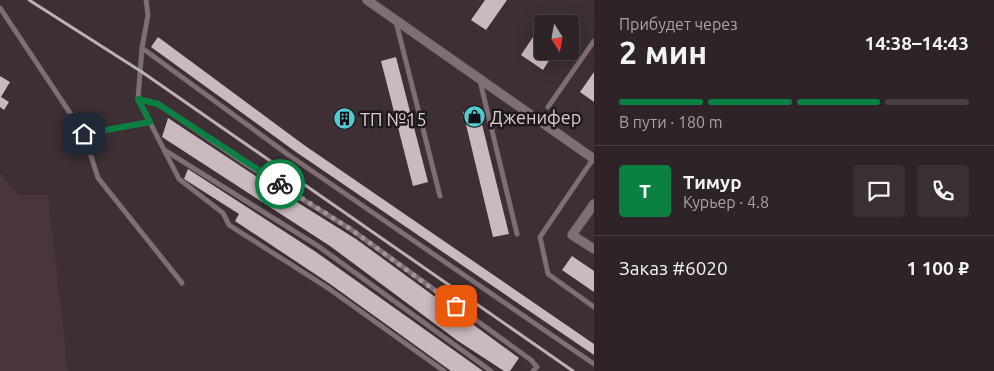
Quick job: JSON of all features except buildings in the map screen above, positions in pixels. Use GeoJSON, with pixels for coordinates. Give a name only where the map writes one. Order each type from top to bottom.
{"type":"FeatureCollection","features":[{"type":"Feature","properties":{"kind":"street"},"geometry":{"type":"LineString","coordinates":[[367,0],[593,159]]}},
{"type":"Feature","properties":{"kind":"street"},"geometry":{"type":"LineString","coordinates":[[594,204],[572,235],[594,249]]}},
{"type":"Feature","properties":{"kind":"lane"},"geometry":{"type":"LineString","coordinates":[[146,0],[148,15],[142,48],[138,99],[179,179],[223,213],[229,225],[328,288],[444,371]]}},
{"type":"Feature","properties":{"kind":"lane"},"geometry":{"type":"LineString","coordinates":[[0,8],[84,134],[98,178],[182,283]]}},
{"type":"Feature","properties":{"kind":"lane"},"geometry":{"type":"LineString","coordinates":[[396,20],[440,196]]}},
{"type":"Feature","properties":{"kind":"lane"},"geometry":{"type":"LineString","coordinates":[[548,107],[594,41]]}},
{"type":"Feature","properties":{"kind":"lane"},"geometry":{"type":"LineString","coordinates":[[142,48],[290,156],[594,364]]}},
{"type":"Feature","properties":{"kind":"lane"},"geometry":{"type":"LineString","coordinates":[[480,80],[517,234]]}},
{"type":"Feature","properties":{"kind":"lane"},"geometry":{"type":"LineString","coordinates":[[138,99],[158,104],[244,163],[352,230],[531,360],[536,367],[532,371]]}},
{"type":"Feature","properties":{"kind":"lane"},"geometry":{"type":"LineString","coordinates":[[84,134],[150,122]]}},
{"type":"Feature","properties":{"kind":"lane"},"geometry":{"type":"LineString","coordinates":[[164,150],[318,246],[491,371]]}},
{"type":"Feature","properties":{"kind":"lane"},"geometry":{"type":"LineString","coordinates":[[593,159],[540,237],[548,274],[594,307]]}},
{"type":"Feature","properties":{"kind":"shaded area"},"geometry":{"type":"Polygon","coordinates":[[[0,173],[18,195],[48,195],[68,371],[0,371],[0,173]]]}},
{"type":"Feature","properties":{"kind":"railway"},"geometry":{"type":"LineString","coordinates":[[29,0],[142,72],[573,371]]}},
{"type":"Feature","properties":{"kind":"way so far"},"geometry":{"type":"LineString","coordinates":[[280,184],[352,230],[456,306]]}},
{"type":"Feature","properties":{"kind":"place","name":"Дженифер"},"geometry":{"type":"Point","coordinates":[474,117]}},
{"type":"Feature","properties":{"kind":"place","name":"ТП №15"},"geometry":{"type":"Point","coordinates":[344,119]}},
{"type":"Feature","properties":{"kind":"route"},"geometry":{"type":"LineString","coordinates":[[84,134],[150,122],[138,99],[158,104],[244,163],[280,184]]}}]}
